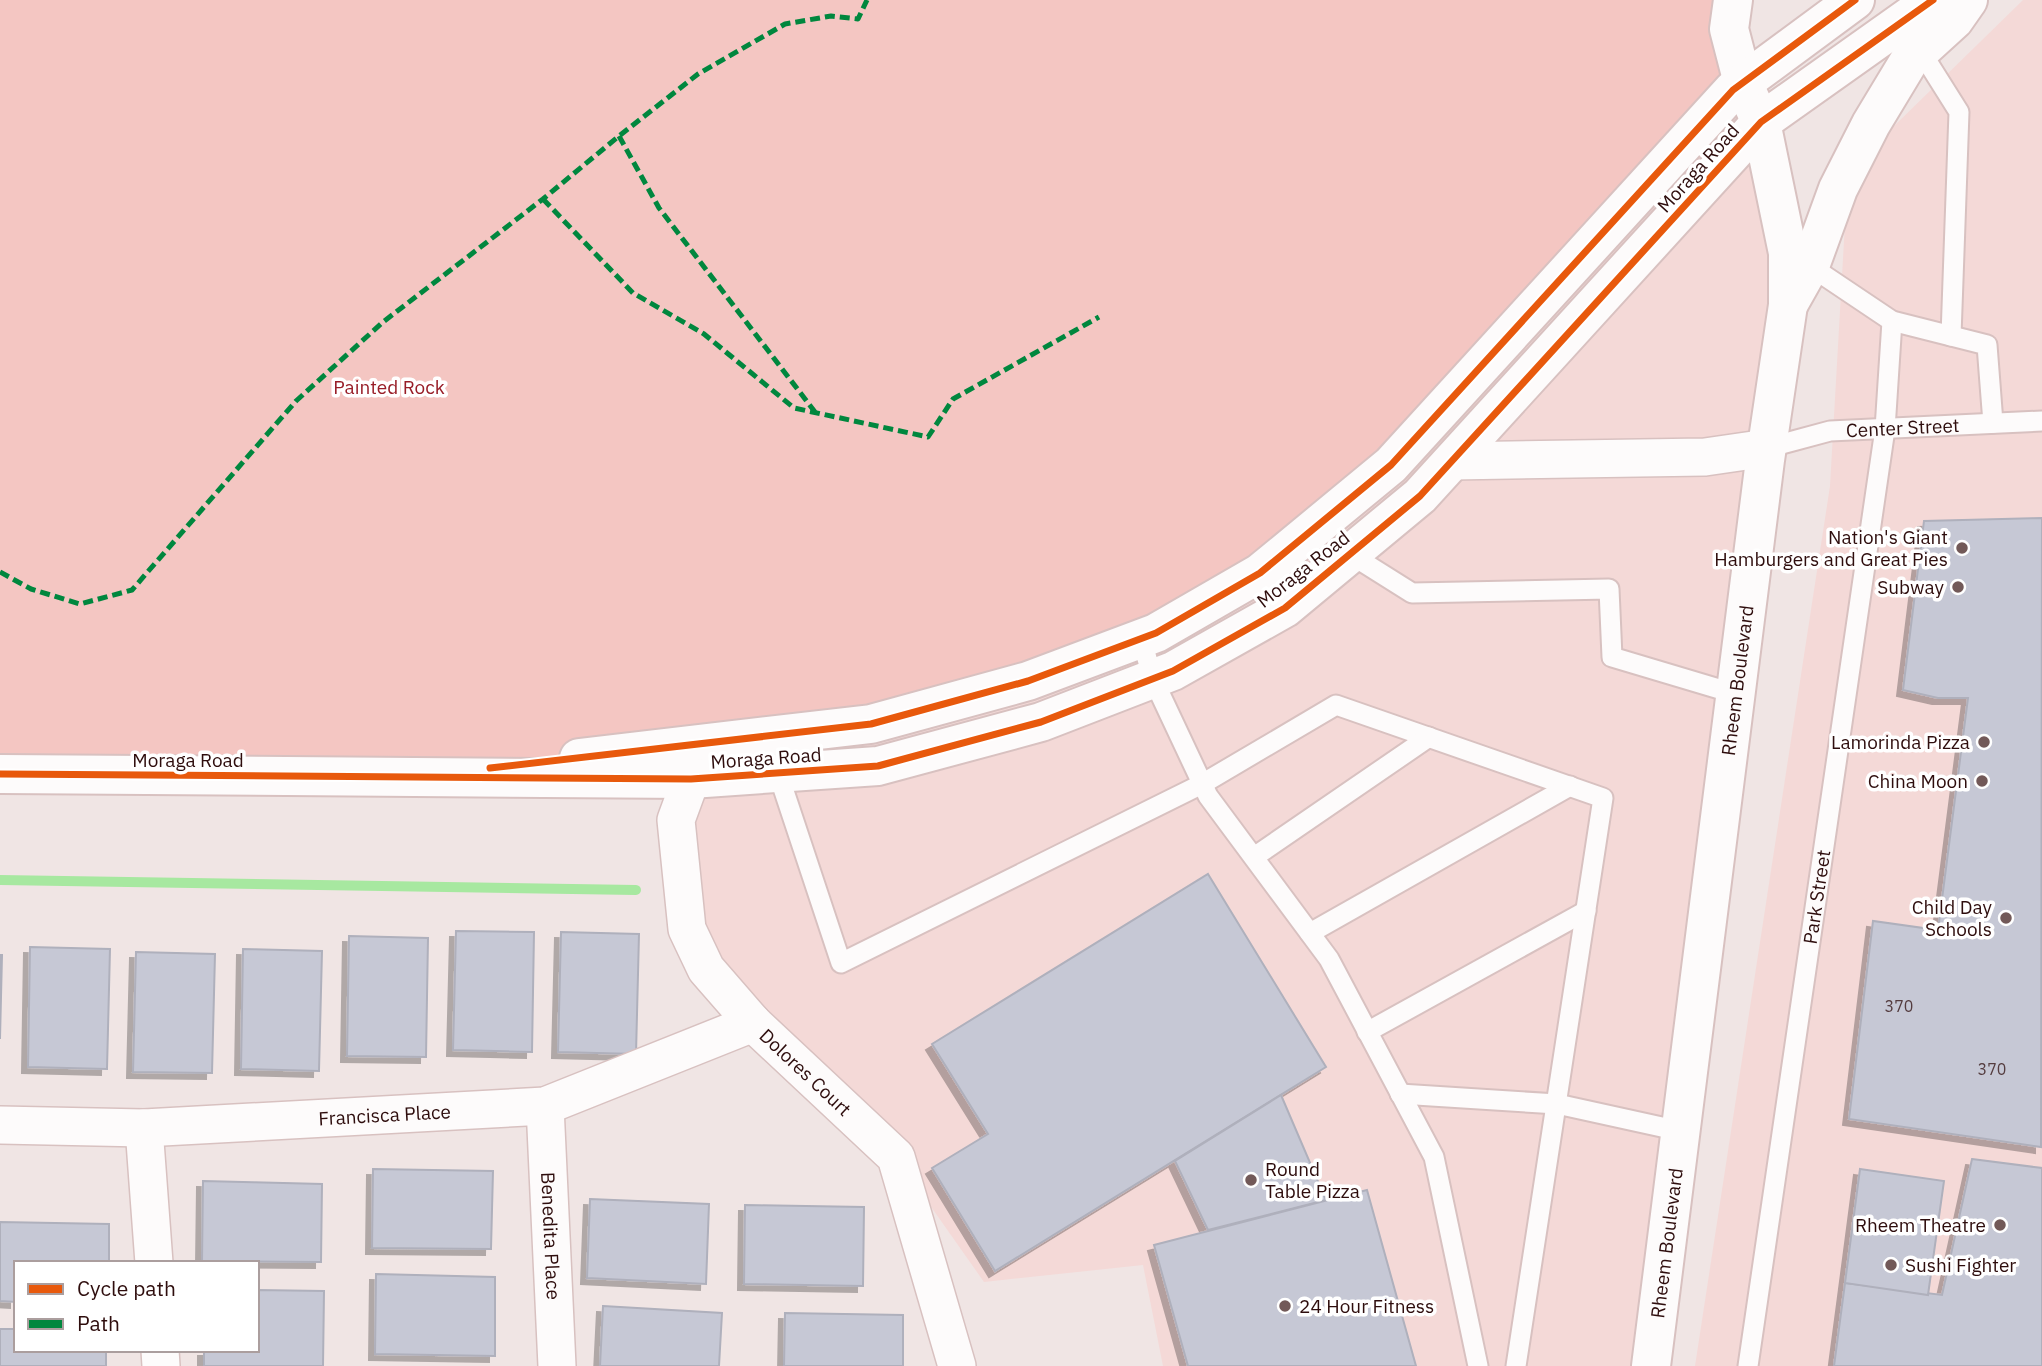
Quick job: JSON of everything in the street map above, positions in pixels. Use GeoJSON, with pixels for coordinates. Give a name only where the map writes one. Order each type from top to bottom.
{"type":"FeatureCollection","features":[{"type":"Feature","properties":{"kind":"main road","name":"Rheem Boulevard"},"geometry":{"type":"LineString","coordinates":[[1651,1366],[1767,448],[1788,305],[1788,253],[1761,122],[1743,83],[1729,29],[1732,0]]}},
{"type":"Feature","properties":{"kind":"main road","name":"Moraga Road"},"geometry":{"type":"LineString","coordinates":[[417,776],[872,724],[1028,681],[1156,633],[1260,573],[1391,465],[1724,100],[1855,0]]}},
{"type":"Feature","properties":{"kind":"main road","name":"Moraga Road"},"geometry":{"type":"LineString","coordinates":[[0,774],[691,779],[878,766],[1041,722],[1173,671],[1285,608],[1420,496],[1761,122],[1934,0]]}},
{"type":"Feature","properties":{"kind":"main road"},"geometry":{"type":"LineString","coordinates":[[1788,305],[1810,265],[1843,178],[1871,124],[1909,61],[1954,20],[1968,0]]}},
{"type":"Feature","properties":{"kind":"street"},"geometry":{"type":"LineString","coordinates":[[1452,461],[1705,457],[1767,448]]}},
{"type":"Feature","properties":{"kind":"street","name":"Dolores Court"},"geometry":{"type":"LineString","coordinates":[[691,779],[676,820],[687,929],[706,969],[753,1023],[896,1157],[957,1366]]}},
{"type":"Feature","properties":{"kind":"street","name":"Francisca Place"},"geometry":{"type":"LineString","coordinates":[[0,1125],[145,1128],[545,1106],[753,1023]]}},
{"type":"Feature","properties":{"kind":"street","name":"Benedita Place"},"geometry":{"type":"LineString","coordinates":[[545,1106],[557,1366]]}},
{"type":"Feature","properties":{"kind":"street"},"geometry":{"type":"LineString","coordinates":[[145,1128],[154,1261]]}},
{"type":"Feature","properties":{"kind":"lane"},"geometry":{"type":"LineString","coordinates":[[1920,50],[1959,112],[1951,336]]}},
{"type":"Feature","properties":{"kind":"lane"},"geometry":{"type":"LineString","coordinates":[[1810,265],[1892,321],[1987,345],[1993,423]]}},
{"type":"Feature","properties":{"kind":"lane","name":"Park Street"},"geometry":{"type":"LineString","coordinates":[[1748,1366],[1885,429],[1892,321]]}},
{"type":"Feature","properties":{"kind":"lane","name":"Center Street"},"geometry":{"type":"LineString","coordinates":[[1767,448],[1830,431],[2042,421]]}},
{"type":"Feature","properties":{"kind":"lane"},"geometry":{"type":"LineString","coordinates":[[1350,554],[1412,593],[1609,589],[1612,657],[1736,694]]}},
{"type":"Feature","properties":{"kind":"lane"},"geometry":{"type":"LineString","coordinates":[[1141,638],[1153,679],[1208,796],[1329,959],[1434,1157],[1478,1366]]}},
{"type":"Feature","properties":{"kind":"lane"},"geometry":{"type":"LineString","coordinates":[[778,773],[841,963],[1202,784],[1336,705],[1603,798],[1517,1366]]}},
{"type":"Feature","properties":{"kind":"lane"},"geometry":{"type":"LineString","coordinates":[[1254,857],[1429,737]]}},
{"type":"Feature","properties":{"kind":"lane"},"geometry":{"type":"LineString","coordinates":[[1310,933],[1570,786]]}},
{"type":"Feature","properties":{"kind":"lane"},"geometry":{"type":"LineString","coordinates":[[1367,1032],[1586,911]]}},
{"type":"Feature","properties":{"kind":"lane"},"geometry":{"type":"LineString","coordinates":[[1400,1094],[1556,1104],[1680,1131]]}},
{"type":"Feature","properties":{"kind":"shaded area"},"geometry":{"type":"Polygon","coordinates":[[[2023,0],[2042,0],[2042,1366],[1695,1366],[1830,486],[1848,171],[2023,0]]]}},
{"type":"Feature","properties":{"kind":"shaded area"},"geometry":{"type":"Polygon","coordinates":[[[1743,83],[1788,253],[1651,1366],[1163,1366],[1143,1265],[984,1282],[896,1157],[721,985],[676,820],[704,743],[1743,83]]]}},
{"type":"Feature","properties":{"kind":"green space","name":"Painted Rock"},"geometry":{"type":"Polygon","coordinates":[[[0,0],[1733,0],[1743,83],[1260,573],[871,724],[417,776],[0,774],[0,0]]]}},
{"type":"Feature","properties":{"kind":"building"},"geometry":{"type":"Polygon","coordinates":[[[2042,518],[2041,1147],[1849,1119],[1873,921],[1938,930],[1968,698],[1938,698],[1903,690],[1924,521],[2042,518]]]}},
{"type":"Feature","properties":{"kind":"building"},"geometry":{"type":"Polygon","coordinates":[[[1208,874],[1326,1067],[995,1271],[932,1168],[988,1134],[932,1044],[1208,874]]]}},
{"type":"Feature","properties":{"kind":"building"},"geometry":{"type":"Polygon","coordinates":[[[456,931],[534,932],[532,1052],[453,1050],[456,931]]]}},
{"type":"Feature","properties":{"kind":"building"},"geometry":{"type":"Polygon","coordinates":[[[561,932],[639,934],[636,1054],[558,1052],[561,932]]]}},
{"type":"Feature","properties":{"kind":"building"},"geometry":{"type":"Polygon","coordinates":[[[349,936],[428,938],[426,1057],[347,1056],[349,936]]]}},
{"type":"Feature","properties":{"kind":"building"},"geometry":{"type":"Polygon","coordinates":[[[30,947],[110,949],[107,1069],[28,1067],[30,947]]]}},
{"type":"Feature","properties":{"kind":"building"},"geometry":{"type":"Polygon","coordinates":[[[243,949],[322,951],[319,1071],[241,1069],[243,949]]]}},
{"type":"Feature","properties":{"kind":"building"},"geometry":{"type":"Polygon","coordinates":[[[136,952],[215,954],[212,1073],[133,1072],[136,952]]]}},
{"type":"Feature","properties":{"kind":"building"},"geometry":{"type":"Polygon","coordinates":[[[0,955],[2,955],[0,1039],[0,955]]]}},
{"type":"Feature","properties":{"kind":"building","name":"Round Table Pizza"},"geometry":{"type":"Polygon","coordinates":[[[1281,1095],[1326,1200],[1208,1230],[1175,1161],[1281,1095]]]}},
{"type":"Feature","properties":{"kind":"building","name":"Rheem Theatre"},"geometry":{"type":"Polygon","coordinates":[[[1972,1159],[2042,1168],[2042,1366],[1834,1366],[1845,1283],[1942,1295],[1972,1159]]]}},
{"type":"Feature","properties":{"kind":"building"},"geometry":{"type":"Polygon","coordinates":[[[373,1169],[493,1171],[491,1249],[372,1248],[373,1169]]]}},
{"type":"Feature","properties":{"kind":"building"},"geometry":{"type":"Polygon","coordinates":[[[1860,1169],[1944,1181],[1928,1295],[1845,1283],[1860,1169]]]}},
{"type":"Feature","properties":{"kind":"building"},"geometry":{"type":"Polygon","coordinates":[[[203,1181],[322,1184],[321,1262],[202,1261],[203,1181]]]}},
{"type":"Feature","properties":{"kind":"building","name":"24 Hour Fitness"},"geometry":{"type":"Polygon","coordinates":[[[1367,1190],[1416,1366],[1188,1366],[1154,1245],[1367,1190]]]}},
{"type":"Feature","properties":{"kind":"building"},"geometry":{"type":"Polygon","coordinates":[[[590,1199],[709,1204],[706,1284],[587,1278],[590,1199]]]}},
{"type":"Feature","properties":{"kind":"building"},"geometry":{"type":"Polygon","coordinates":[[[745,1205],[864,1207],[863,1286],[744,1284],[745,1205]]]}},
{"type":"Feature","properties":{"kind":"building"},"geometry":{"type":"Polygon","coordinates":[[[0,1222],[109,1224],[109,1261],[14,1261],[14,1302],[0,1301],[0,1222]]]}},
{"type":"Feature","properties":{"kind":"building"},"geometry":{"type":"Polygon","coordinates":[[[376,1274],[495,1277],[495,1356],[375,1354],[376,1274]]]}},
{"type":"Feature","properties":{"kind":"building"},"geometry":{"type":"Polygon","coordinates":[[[259,1290],[324,1291],[323,1366],[204,1366],[204,1352],[259,1352],[259,1290]]]}},
{"type":"Feature","properties":{"kind":"building"},"geometry":{"type":"Polygon","coordinates":[[[603,1306],[722,1313],[719,1366],[600,1366],[603,1306]]]}},
{"type":"Feature","properties":{"kind":"building"},"geometry":{"type":"Polygon","coordinates":[[[785,1313],[903,1315],[903,1366],[784,1366],[785,1313]]]}},
{"type":"Feature","properties":{"kind":"building"},"geometry":{"type":"Polygon","coordinates":[[[0,1329],[14,1329],[14,1352],[106,1352],[106,1366],[0,1366],[0,1329]]]}},
{"type":"Feature","properties":{"kind":"waterway"},"geometry":{"type":"LineString","coordinates":[[0,880],[636,890]]}},
{"type":"Feature","properties":{"kind":"marked path"},"geometry":{"type":"LineString","coordinates":[[0,572],[31,589],[80,604],[132,590],[296,401],[383,322],[543,199],[698,74],[785,24],[831,16],[858,19],[867,0]]}},
{"type":"Feature","properties":{"kind":"marked path"},"geometry":{"type":"LineString","coordinates":[[619,136],[659,208],[815,412]]}},
{"type":"Feature","properties":{"kind":"marked path"},"geometry":{"type":"LineString","coordinates":[[543,199],[633,293],[704,334],[794,408],[928,437],[953,399],[1099,317]]}},
{"type":"Feature","properties":{"kind":"cycle path"},"geometry":{"type":"LineString","coordinates":[[490,768],[871,724],[1028,681],[1156,633],[1260,573],[1391,465],[1733,90],[1855,0]]}},
{"type":"Feature","properties":{"kind":"cycle path"},"geometry":{"type":"LineString","coordinates":[[0,774],[691,779],[878,766],[1041,722],[1173,671],[1285,608],[1420,496],[1761,122],[1933,0]]}},
{"type":"Feature","properties":{"kind":"place","name":"Nation's Giant Hamburgers and Great Pies"},"geometry":{"type":"Point","coordinates":[1962,548]}},
{"type":"Feature","properties":{"kind":"place","name":"Subway"},"geometry":{"type":"Point","coordinates":[1958,587]}},
{"type":"Feature","properties":{"kind":"place","name":"Lamorinda Pizza"},"geometry":{"type":"Point","coordinates":[1984,742]}},
{"type":"Feature","properties":{"kind":"place","name":"China Moon"},"geometry":{"type":"Point","coordinates":[1982,781]}},
{"type":"Feature","properties":{"kind":"place","name":"Child Day Schools"},"geometry":{"type":"Point","coordinates":[2006,918]}},
{"type":"Feature","properties":{"kind":"place","name":"Round Table Pizza"},"geometry":{"type":"Point","coordinates":[1251,1180]}},
{"type":"Feature","properties":{"kind":"place","name":"Rheem Theatre"},"geometry":{"type":"Point","coordinates":[2000,1225]}},
{"type":"Feature","properties":{"kind":"place","name":"Sushi Fighter"},"geometry":{"type":"Point","coordinates":[1891,1265]}},
{"type":"Feature","properties":{"kind":"place","name":"24 Hour Fitness"},"geometry":{"type":"Point","coordinates":[1285,1306]}}]}
